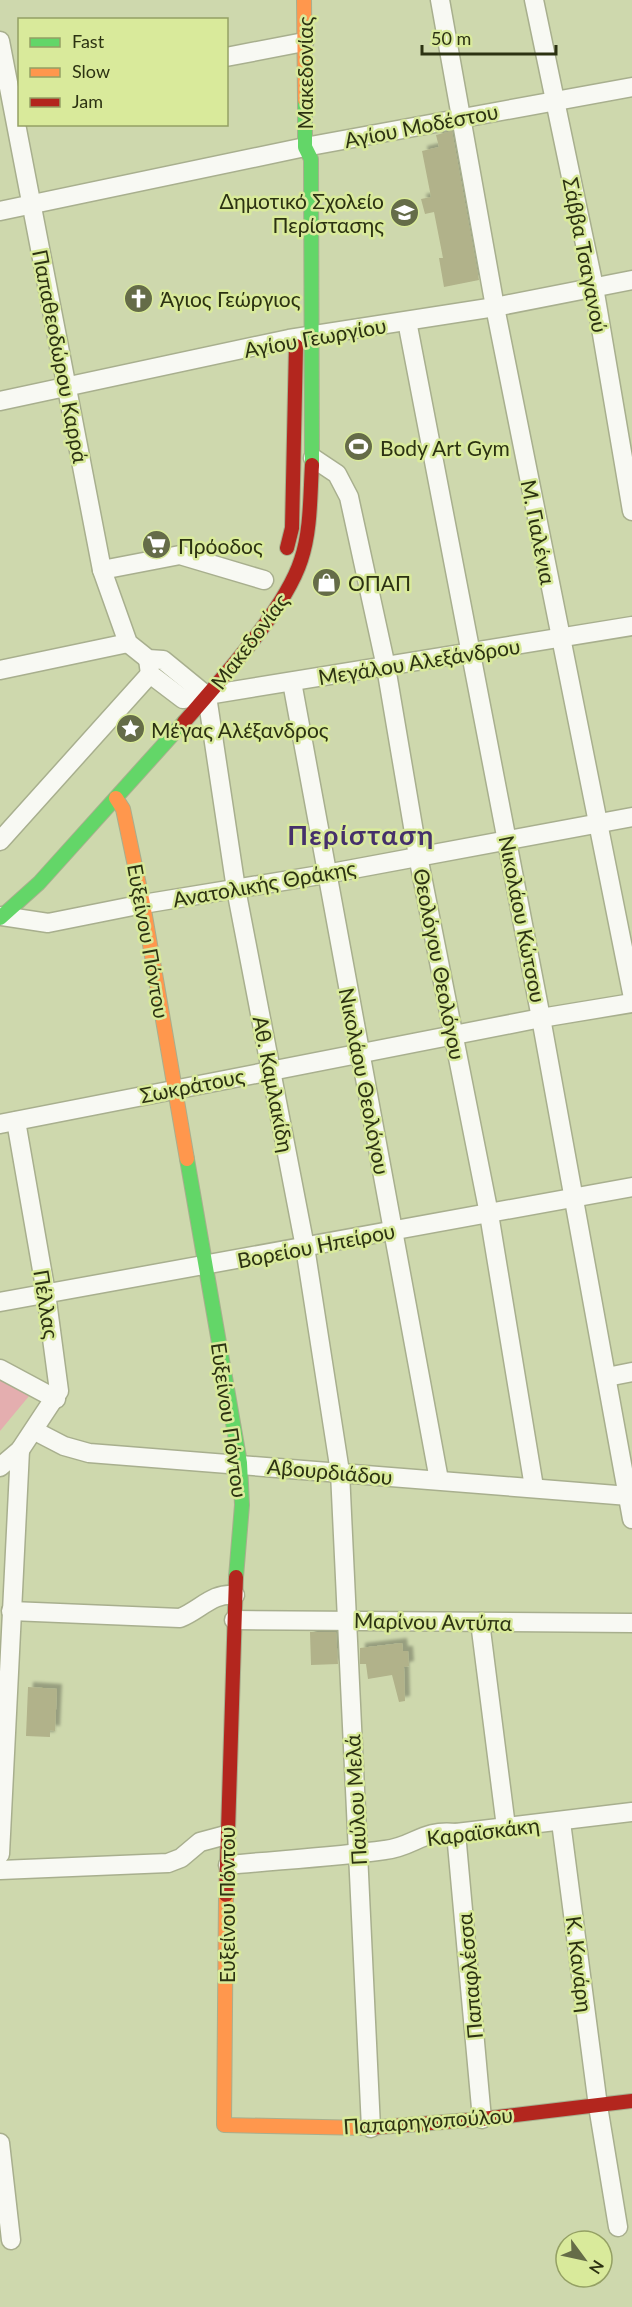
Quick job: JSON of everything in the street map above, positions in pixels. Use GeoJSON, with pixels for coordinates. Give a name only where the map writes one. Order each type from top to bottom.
{"type":"FeatureCollection","features":[{"type":"Feature","properties":{"kind":"street","name":"Μακεδονίας"},"geometry":{"type":"LineString","coordinates":[[284,561],[292,528],[311,159],[305,147],[304,0]]}},
{"type":"Feature","properties":{"kind":"street","name":"Μ. Γιαλένια"},"geometry":{"type":"LineString","coordinates":[[440,0],[459,117],[495,307],[632,993]]}},
{"type":"Feature","properties":{"kind":"street","name":"Σάββα Τσαγανού"},"geometry":{"type":"LineString","coordinates":[[534,0],[594,287],[632,510]]}},
{"type":"Feature","properties":{"kind":"street","name":"Παπαθεοδώρου Καρρά"},"geometry":{"type":"LineString","coordinates":[[0,40],[102,570],[128,643]]}},
{"type":"Feature","properties":{"kind":"street"},"geometry":{"type":"LineString","coordinates":[[228,57],[304,42]]}},
{"type":"Feature","properties":{"kind":"street","name":"Αγίου Μοδέστου"},"geometry":{"type":"LineString","coordinates":[[0,211],[305,147],[632,87]]}},
{"type":"Feature","properties":{"kind":"street","name":"Μακεδονίας"},"geometry":{"type":"LineString","coordinates":[[297,194],[297,160],[305,147]]}},
{"type":"Feature","properties":{"kind":"street","name":"Αγίου Γεωργίου"},"geometry":{"type":"LineString","coordinates":[[0,401],[68,388],[302,334],[495,307],[632,280]]}},
{"type":"Feature","properties":{"kind":"street","name":"Νικολάου Κώτσου"},"geometry":{"type":"LineString","coordinates":[[407,321],[542,1018],[632,1519]]}},
{"type":"Feature","properties":{"kind":"street","name":"Μακεδονίας"},"geometry":{"type":"LineString","coordinates":[[1,917],[39,883],[116,798],[192,693],[274,612],[294,578],[307,535],[314,458],[302,334]]}},
{"type":"Feature","properties":{"kind":"street","name":"Θεολόγου Θεολόγου"},"geometry":{"type":"LineString","coordinates":[[314,458],[337,474],[349,496],[386,667],[418,856],[489,1214],[534,1487]]}},
{"type":"Feature","properties":{"kind":"street"},"geometry":{"type":"LineString","coordinates":[[102,570],[180,555],[271,578]]}},
{"type":"Feature","properties":{"kind":"street","name":"Μακεδονίας"},"geometry":{"type":"LineString","coordinates":[[262,603],[271,578]]}},
{"type":"Feature","properties":{"kind":"street","name":"Μεγάλου Αλεξάνδρου"},"geometry":{"type":"LineString","coordinates":[[192,693],[292,682],[632,626]]}},
{"type":"Feature","properties":{"kind":"street"},"geometry":{"type":"LineString","coordinates":[[0,670],[128,643],[149,667]]}},
{"type":"Feature","properties":{"kind":"street"},"geometry":{"type":"LineString","coordinates":[[0,841],[149,667],[163,660],[192,693]]}},
{"type":"Feature","properties":{"kind":"street","name":"Νικολάου Θεολόγου"},"geometry":{"type":"LineString","coordinates":[[292,682],[438,1480]]}},
{"type":"Feature","properties":{"kind":"street","name":"Αθ. Καμλακίδη"},"geometry":{"type":"LineString","coordinates":[[192,693],[236,889],[305,1247],[340,1472]]}},
{"type":"Feature","properties":{"kind":"street","name":"Ευξείνου Πόντου"},"geometry":{"type":"LineString","coordinates":[[116,798],[123,809],[143,904],[240,1463],[242,1505],[235,1595],[226,1836],[228,1865],[224,2125]]}},
{"type":"Feature","properties":{"kind":"street","name":"Ανατολικής Θράκης"},"geometry":{"type":"LineString","coordinates":[[1,917],[48,923],[632,817]]}},
{"type":"Feature","properties":{"kind":"street"},"geometry":{"type":"LineString","coordinates":[[1,917],[21,881]]}},
{"type":"Feature","properties":{"kind":"street","name":"Σωκράτους"},"geometry":{"type":"LineString","coordinates":[[8,1122],[454,1034],[632,1003]]}},
{"type":"Feature","properties":{"kind":"street","name":"Πέλλας"},"geometry":{"type":"LineString","coordinates":[[8,1122],[46,1293],[60,1382],[56,1399]]}},
{"type":"Feature","properties":{"kind":"street","name":"Βορείου Ηπείρου"},"geometry":{"type":"LineString","coordinates":[[0,1302],[632,1187]]}},
{"type":"Feature","properties":{"kind":"street"},"geometry":{"type":"LineString","coordinates":[[0,1369],[56,1399],[20,1450],[0,1467]]}},
{"type":"Feature","properties":{"kind":"street"},"geometry":{"type":"LineString","coordinates":[[607,1377],[632,1372]]}},
{"type":"Feature","properties":{"kind":"street","name":"Αβουρδιάδου"},"geometry":{"type":"LineString","coordinates":[[34,1431],[64,1446],[89,1453],[240,1463],[629,1497]]}},
{"type":"Feature","properties":{"kind":"street"},"geometry":{"type":"LineString","coordinates":[[0,1854],[20,1450]]}},
{"type":"Feature","properties":{"kind":"street","name":"Παύλου Μελά"},"geometry":{"type":"LineString","coordinates":[[340,1472],[371,2128]]}},
{"type":"Feature","properties":{"kind":"street"},"geometry":{"type":"LineString","coordinates":[[12,1611],[180,1618],[194,1612],[215,1596],[235,1595]]}},
{"type":"Feature","properties":{"kind":"street","name":"Μαρίνου Αντύπα"},"geometry":{"type":"LineString","coordinates":[[234,1620],[632,1623]]}},
{"type":"Feature","properties":{"kind":"street"},"geometry":{"type":"LineString","coordinates":[[480,1622],[506,1827]]}},
{"type":"Feature","properties":{"kind":"street","name":"Καραϊσκάκη"},"geometry":{"type":"LineString","coordinates":[[228,1865],[387,1850],[425,1834],[561,1822],[632,1812]]}},
{"type":"Feature","properties":{"kind":"street","name":"Κ. Κανάρη"},"geometry":{"type":"LineString","coordinates":[[561,1822],[598,2106],[618,2227]]}},
{"type":"Feature","properties":{"kind":"street","name":"Παπαφλέσσα"},"geometry":{"type":"LineString","coordinates":[[456,1833],[482,2119]]}},
{"type":"Feature","properties":{"kind":"street"},"geometry":{"type":"LineString","coordinates":[[0,1870],[168,1863],[181,1858],[200,1842],[226,1836]]}},
{"type":"Feature","properties":{"kind":"street","name":"Παπαρηγοπούλου"},"geometry":{"type":"LineString","coordinates":[[224,2125],[371,2128],[482,2119],[632,2101]]}},
{"type":"Feature","properties":{"kind":"street"},"geometry":{"type":"LineString","coordinates":[[0,2143],[11,2240]]}},
{"type":"Feature","properties":{"kind":"shaded area"},"geometry":{"type":"Polygon","coordinates":[[[0,1372],[34,1390],[0,1431],[0,1372]]]}},
{"type":"Feature","properties":{"kind":"building"},"geometry":{"type":"Polygon","coordinates":[[[452,131],[479,280],[444,287],[439,258],[443,258],[434,212],[425,214],[421,199],[431,197],[422,151],[439,147],[436,135],[452,131]]]}},
{"type":"Feature","properties":{"kind":"building"},"geometry":{"type":"Polygon","coordinates":[[[310,1632],[336,1632],[338,1664],[311,1665],[310,1632]]]}},
{"type":"Feature","properties":{"kind":"building"},"geometry":{"type":"Polygon","coordinates":[[[402,1643],[403,1651],[408,1651],[409,1666],[404,1667],[405,1701],[399,1702],[392,1675],[368,1679],[366,1664],[360,1664],[360,1648],[402,1643]]]}},
{"type":"Feature","properties":{"kind":"building"},"geometry":{"type":"Polygon","coordinates":[[[28,1687],[57,1689],[55,1731],[50,1730],[50,1737],[26,1736],[28,1687]]]}},
{"type":"Feature","properties":{"kind":"traffic: fast"},"geometry":{"type":"LineString","coordinates":[[305,100],[305,147],[311,159],[312,465]]}},
{"type":"Feature","properties":{"kind":"traffic: fast"},"geometry":{"type":"LineString","coordinates":[[0,918],[39,883],[184,722]]}},
{"type":"Feature","properties":{"kind":"traffic: fast"},"geometry":{"type":"LineString","coordinates":[[187,1159],[240,1463],[242,1505],[236,1577]]}},
{"type":"Feature","properties":{"kind":"traffic: slow"},"geometry":{"type":"LineString","coordinates":[[304,0],[305,100]]}},
{"type":"Feature","properties":{"kind":"traffic: slow"},"geometry":{"type":"LineString","coordinates":[[116,798],[123,809],[143,904],[187,1159]]}},
{"type":"Feature","properties":{"kind":"traffic: slow"},"geometry":{"type":"LineString","coordinates":[[226,1895],[224,2125],[368,2128]]}},
{"type":"Feature","properties":{"kind":"traffic: jam"},"geometry":{"type":"LineString","coordinates":[[287,548],[292,528],[296,346]]}},
{"type":"Feature","properties":{"kind":"traffic: jam"},"geometry":{"type":"LineString","coordinates":[[184,722],[250,645],[293,580],[307,537],[312,465]]}},
{"type":"Feature","properties":{"kind":"traffic: jam"},"geometry":{"type":"LineString","coordinates":[[226,1895],[236,1577]]}},
{"type":"Feature","properties":{"kind":"traffic: jam"},"geometry":{"type":"LineString","coordinates":[[368,2128],[482,2119],[632,2101]]}},
{"type":"Feature","properties":{"kind":"place","name":"Δημοτικό Σχολείο Περίστασης"},"geometry":{"type":"Point","coordinates":[405,212]}},
{"type":"Feature","properties":{"kind":"place","name":"Άγιος Γεώργιος"},"geometry":{"type":"Point","coordinates":[139,298]}},
{"type":"Feature","properties":{"kind":"place","name":"Body Art Gym"},"geometry":{"type":"Point","coordinates":[359,447]}},
{"type":"Feature","properties":{"kind":"place","name":"Πρόοδος"},"geometry":{"type":"Point","coordinates":[157,545]}},
{"type":"Feature","properties":{"kind":"place","name":"ΟΠΑΠ"},"geometry":{"type":"Point","coordinates":[327,582]}},
{"type":"Feature","properties":{"kind":"place","name":"Μέγας Αλέξανδρος"},"geometry":{"type":"Point","coordinates":[130,729]}},
{"type":"Feature","properties":{"kind":"district","name":"Περίσταση"},"geometry":{"type":"Point","coordinates":[361,834]}}]}
